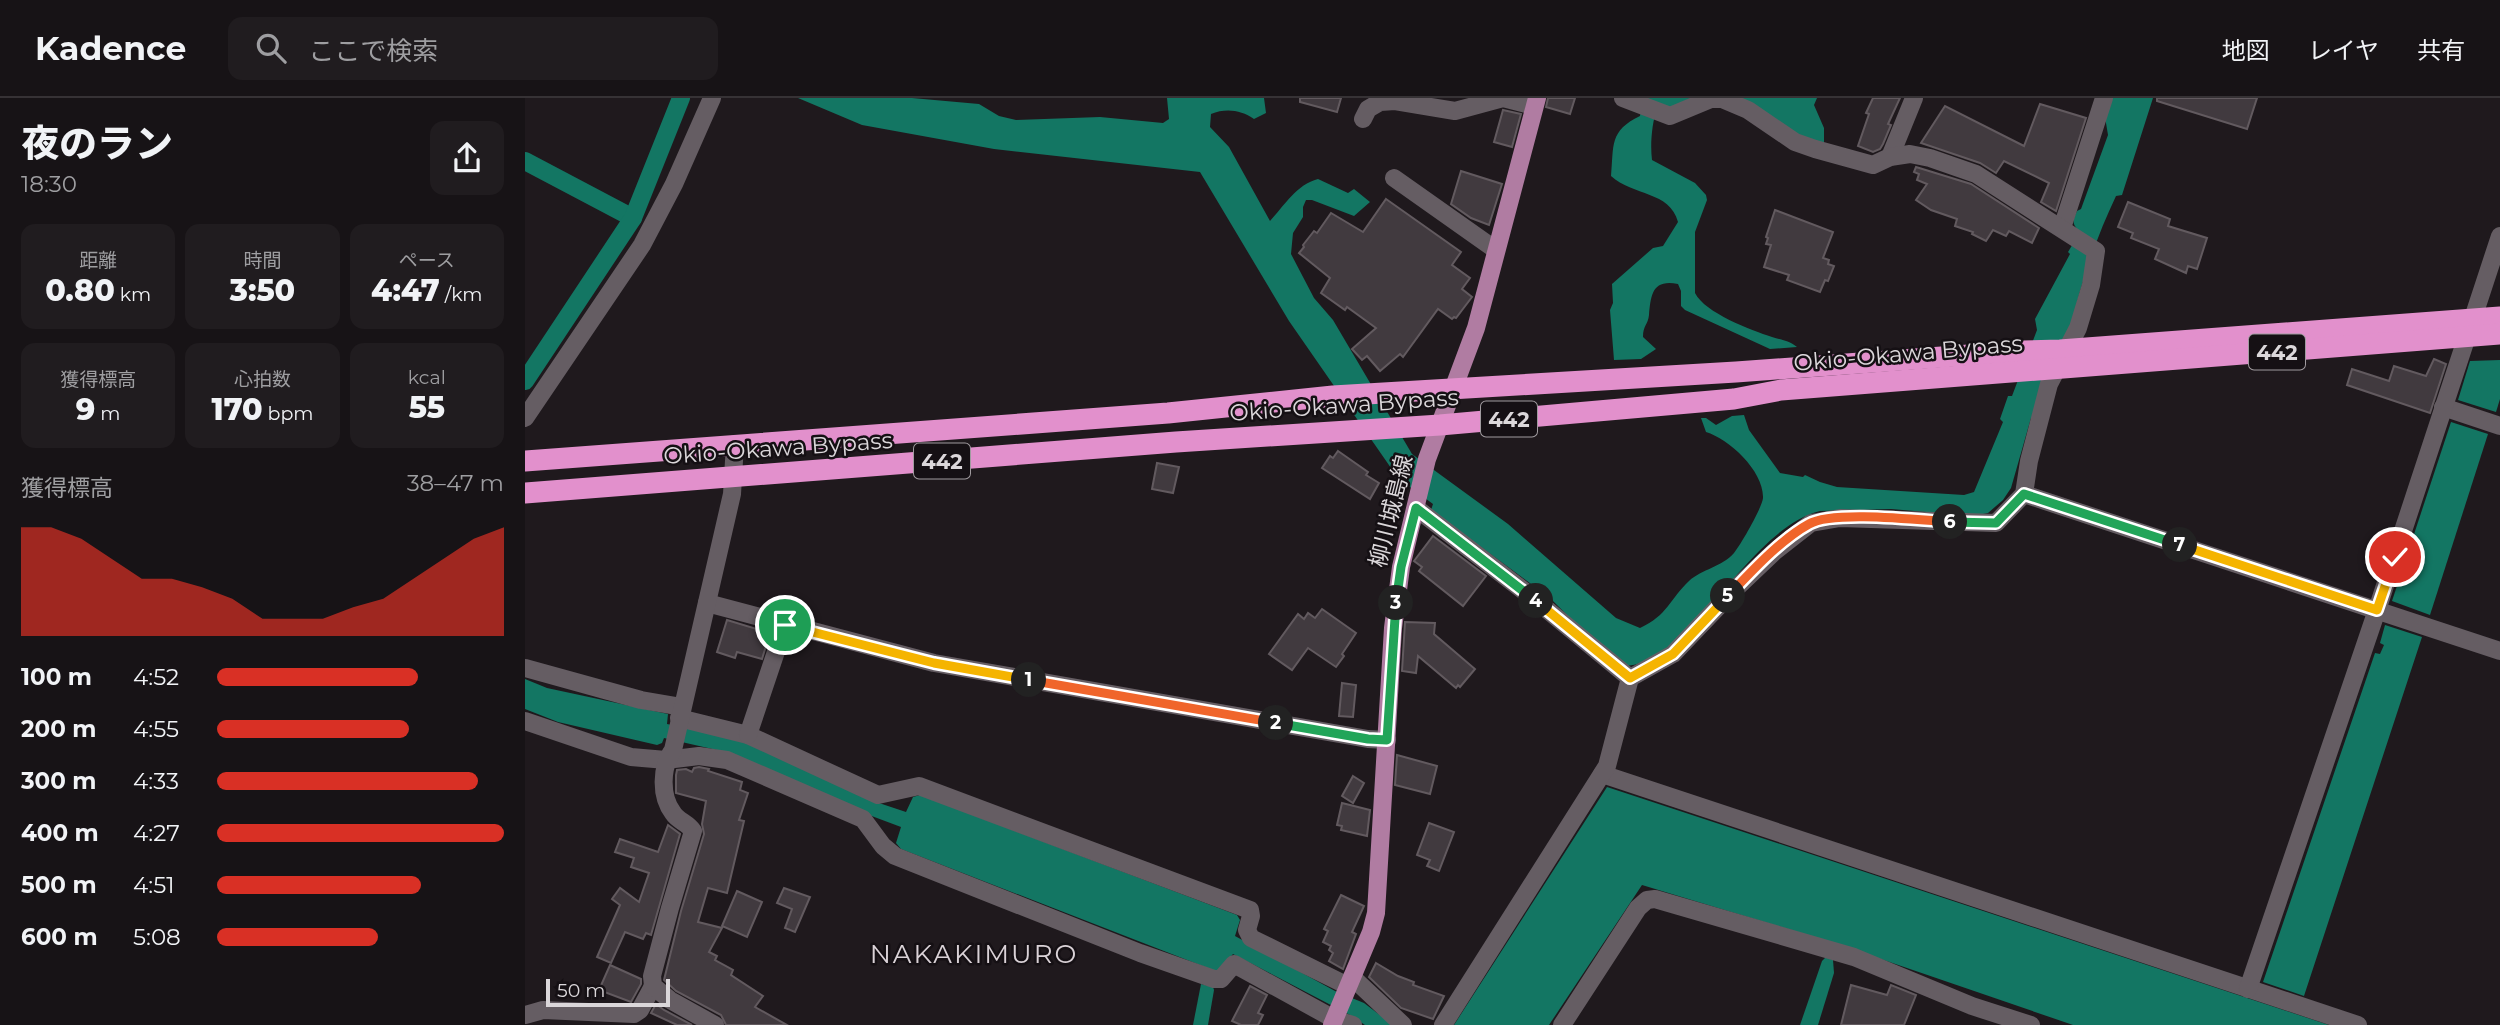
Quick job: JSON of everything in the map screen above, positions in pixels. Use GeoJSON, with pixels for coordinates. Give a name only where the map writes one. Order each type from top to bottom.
{"type":"FeatureCollection","features":[{"type":"Feature","properties":{"kind":"highway","name":"Okio-Okawa Bypass"},"geometry":{"type":"LineString","coordinates":[[2470,328],[2500,317]]}},
{"type":"Feature","properties":{"kind":"highway","name":"Okio-Okawa Bypass"},"geometry":{"type":"LineString","coordinates":[[525,461],[1168,413],[1454,387],[2060,359],[2470,328],[2500,334]]}},
{"type":"Feature","properties":{"kind":"highway","name":"Okio-Okawa Bypass"},"geometry":{"type":"LineString","coordinates":[[525,493],[1176,442],[1440,425],[1734,399],[1781,390],[2019,361]]}},
{"type":"Feature","properties":{"kind":"main road","name":"柳川城島線"},"geometry":{"type":"LineString","coordinates":[[1334,1020],[1371,932],[1376,913],[1393,628],[1401,567],[1427,459],[1476,328],[1535,102]]}},
{"type":"Feature","properties":{"kind":"street"},"geometry":{"type":"LineString","coordinates":[[525,418],[642,245],[674,184],[712,98]]}},
{"type":"Feature","properties":{"kind":"street"},"geometry":{"type":"LineString","coordinates":[[1363,119],[1368,108],[1379,100],[1455,111],[1503,98],[1535,102]]}},
{"type":"Feature","properties":{"kind":"street"},"geometry":{"type":"LineString","coordinates":[[1443,1025],[1608,765],[1630,678],[1673,654],[1773,552],[1811,523],[1840,518],[1996,523],[2024,494],[2029,461],[2049,384],[2078,328],[2091,285],[2096,251],[1976,174],[1910,154],[1890,157],[1873,164],[1795,142],[1748,110],[1723,99],[1711,99],[1670,116],[1623,98]]}},
{"type":"Feature","properties":{"kind":"street"},"geometry":{"type":"LineString","coordinates":[[1890,157],[1914,98]]}},
{"type":"Feature","properties":{"kind":"street"},"geometry":{"type":"LineString","coordinates":[[2066,230],[2104,98]]}},
{"type":"Feature","properties":{"kind":"street"},"geometry":{"type":"LineString","coordinates":[[1394,178],[1496,250]]}},
{"type":"Feature","properties":{"kind":"street"},"geometry":{"type":"LineString","coordinates":[[2248,989],[2500,236]]}},
{"type":"Feature","properties":{"kind":"street"},"geometry":{"type":"LineString","coordinates":[[2443,407],[2500,426]]}},
{"type":"Feature","properties":{"kind":"street"},"geometry":{"type":"LineString","coordinates":[[525,1015],[543,1010],[634,1014],[640,1010],[653,986],[652,976],[662,937],[694,831],[673,815],[666,798],[666,760],[673,750],[707,603],[734,478],[735,444]]}},
{"type":"Feature","properties":{"kind":"street"},"geometry":{"type":"LineString","coordinates":[[2024,494],[2500,651]]}},
{"type":"Feature","properties":{"kind":"street"},"geometry":{"type":"LineString","coordinates":[[1417,503],[1630,678]]}},
{"type":"Feature","properties":{"kind":"street"},"geometry":{"type":"LineString","coordinates":[[707,603],[934,663],[1368,739],[1387,740]]}},
{"type":"Feature","properties":{"kind":"street"},"geometry":{"type":"LineString","coordinates":[[748,735],[785,625]]}},
{"type":"Feature","properties":{"kind":"street"},"geometry":{"type":"LineString","coordinates":[[525,668],[681,712],[748,735],[878,796],[919,786],[1250,910],[1247,930],[1251,938],[1349,986],[1403,1025]]}},
{"type":"Feature","properties":{"kind":"street"},"geometry":{"type":"LineString","coordinates":[[525,721],[631,757],[666,760],[699,756],[727,760],[863,818],[883,846],[895,856],[1140,953],[1214,979],[1221,979],[1234,964],[1334,1020],[1353,1025]]}},
{"type":"Feature","properties":{"kind":"street"},"geometry":{"type":"LineString","coordinates":[[1602,774],[2358,1025]]}},
{"type":"Feature","properties":{"kind":"street"},"geometry":{"type":"LineString","coordinates":[[1562,1025],[1639,908],[1647,900],[1655,899],[1854,957],[1972,1006],[2031,1025]]}},
{"type":"Feature","properties":{"kind":"street"},"geometry":{"type":"LineString","coordinates":[[653,986],[670,1000],[715,1025]]}},
{"type":"Feature","properties":{"kind":"shaded area"},"geometry":{"type":"Polygon","coordinates":[[[798,98],[912,98],[979,104],[999,116],[1016,120],[1100,117],[1163,123],[1169,119],[1167,98],[1264,98],[1266,113],[1254,119],[1233,111],[1217,112],[1211,114],[1210,127],[1229,147],[1270,221],[1297,191],[1318,179],[1348,193],[1354,189],[1370,202],[1354,216],[1306,200],[1303,217],[1293,233],[1291,254],[1314,298],[1333,320],[1412,454],[1508,524],[1616,618],[1640,628],[1657,618],[1689,581],[1724,562],[1734,553],[1762,503],[1762,488],[1751,467],[1725,441],[1706,432],[1701,418],[1706,418],[1716,425],[1732,416],[1744,415],[1749,430],[1780,473],[1803,477],[1805,475],[1837,487],[1964,495],[1974,492],[2003,422],[2000,419],[2008,396],[2012,396],[2037,330],[2035,319],[2080,232],[2074,220],[2077,211],[2081,209],[2108,135],[2104,111],[2109,98],[2153,98],[2122,195],[2116,196],[2099,237],[2080,292],[2076,306],[2078,309],[2036,418],[2031,418],[2011,488],[2003,500],[1988,513],[1973,516],[1891,509],[1820,511],[1794,522],[1744,567],[1673,643],[1649,659],[1625,666],[1598,646],[1550,598],[1431,510],[1433,504],[1403,482],[1289,321],[1200,172],[994,149],[862,125],[798,98]]]}},
{"type":"Feature","properties":{"kind":"shaded area"},"geometry":{"type":"Polygon","coordinates":[[[1636,98],[1692,98],[1676,108],[1657,108],[1651,147],[1652,160],[1695,183],[1706,195],[1707,200],[1695,232],[1695,293],[1708,307],[1729,320],[1797,347],[1770,349],[1685,310],[1681,306],[1678,284],[1669,283],[1658,286],[1652,295],[1644,330],[1643,337],[1656,349],[1641,359],[1614,360],[1610,310],[1613,303],[1612,284],[1653,248],[1663,246],[1678,222],[1674,212],[1659,199],[1611,176],[1613,147],[1618,133],[1640,116],[1642,102],[1636,98]]]}},
{"type":"Feature","properties":{"kind":"shaded area"},"geometry":{"type":"Polygon","coordinates":[[[1740,98],[1817,98],[1814,105],[1824,128],[1824,144],[1801,136],[1740,98]]]}},
{"type":"Feature","properties":{"kind":"shaded area"},"geometry":{"type":"Polygon","coordinates":[[[2500,360],[2500,399],[2496,412],[2458,400],[2470,361],[2500,360]]]}},
{"type":"Feature","properties":{"kind":"shaded area"},"geometry":{"type":"Polygon","coordinates":[[[2451,422],[2488,434],[2430,615],[2392,601],[2451,422]]]}},
{"type":"Feature","properties":{"kind":"shaded area"},"geometry":{"type":"Polygon","coordinates":[[[2385,625],[2422,637],[2304,996],[2263,982],[2375,653],[2380,654],[2384,645],[2380,643],[2385,625]]]}},
{"type":"Feature","properties":{"kind":"shaded area"},"geometry":{"type":"Polygon","coordinates":[[[525,679],[547,688],[668,714],[667,724],[742,739],[870,800],[906,812],[913,797],[920,795],[1237,915],[1240,920],[1235,936],[1335,991],[1364,1003],[1393,1025],[1365,1025],[1233,954],[1218,972],[901,849],[896,843],[901,827],[861,812],[730,753],[664,738],[662,743],[657,745],[558,722],[525,709],[525,679]]]}},
{"type":"Feature","properties":{"kind":"shaded area"},"geometry":{"type":"Polygon","coordinates":[[[1607,787],[2329,1025],[2073,1025],[1834,943],[1642,885],[1549,1025],[1454,1025],[1607,787]]]}},
{"type":"Feature","properties":{"kind":"shaded area"},"geometry":{"type":"Polygon","coordinates":[[[1826,957],[1833,960],[1834,973],[1818,1025],[1800,1025],[1822,961],[1826,957]]]}},
{"type":"Feature","properties":{"kind":"shaded area"},"geometry":{"type":"Polygon","coordinates":[[[1201,984],[1213,987],[1214,990],[1208,1025],[1193,1025],[1201,984]]]}},
{"type":"Feature","properties":{"kind":"building"},"geometry":{"type":"Polygon","coordinates":[[[1300,98],[1341,98],[1337,112],[1300,102],[1300,98]]]}},
{"type":"Feature","properties":{"kind":"building"},"geometry":{"type":"Polygon","coordinates":[[[1548,98],[1575,98],[1570,114],[1546,107],[1548,98]]]}},
{"type":"Feature","properties":{"kind":"building"},"geometry":{"type":"Polygon","coordinates":[[[1873,98],[1900,98],[1888,124],[1891,125],[1883,144],[1873,152],[1858,146],[1869,114],[1866,113],[1873,98]]]}},
{"type":"Feature","properties":{"kind":"building"},"geometry":{"type":"Polygon","coordinates":[[[2157,98],[2257,98],[2247,129],[2157,101],[2157,98]]]}},
{"type":"Feature","properties":{"kind":"building"},"geometry":{"type":"Polygon","coordinates":[[[2040,104],[2086,118],[2056,211],[2041,202],[2049,183],[2004,161],[1996,173],[1980,163],[1921,143],[1945,106],[2024,146],[2040,104]]]}},
{"type":"Feature","properties":{"kind":"building"},"geometry":{"type":"Polygon","coordinates":[[[1503,110],[1521,114],[1512,147],[1494,142],[1503,110]]]}},
{"type":"Feature","properties":{"kind":"building"},"geometry":{"type":"Polygon","coordinates":[[[1916,167],[1971,184],[2039,228],[2032,243],[2009,231],[2006,236],[1993,230],[1986,241],[1972,234],[1973,232],[1955,226],[1957,219],[1931,210],[1916,200],[1927,184],[1917,180],[1919,174],[1914,172],[1916,167]]]}},
{"type":"Feature","properties":{"kind":"building"},"geometry":{"type":"Polygon","coordinates":[[[1461,171],[1502,184],[1489,225],[1471,218],[1451,204],[1461,171]]]}},
{"type":"Feature","properties":{"kind":"building"},"geometry":{"type":"Polygon","coordinates":[[[1386,199],[1461,252],[1452,265],[1470,278],[1462,289],[1472,297],[1456,318],[1452,319],[1438,309],[1403,357],[1400,354],[1380,371],[1367,356],[1362,360],[1352,349],[1376,328],[1347,307],[1345,310],[1321,293],[1330,278],[1299,253],[1331,213],[1363,232],[1386,199]]]}},
{"type":"Feature","properties":{"kind":"building"},"geometry":{"type":"Polygon","coordinates":[[[2128,202],[2170,219],[2168,226],[2207,238],[2197,269],[2188,266],[2186,273],[2155,259],[2159,249],[2131,238],[2133,233],[2118,227],[2128,202]]]}},
{"type":"Feature","properties":{"kind":"building"},"geometry":{"type":"Polygon","coordinates":[[[1775,210],[1833,232],[1823,258],[1834,266],[1820,292],[1787,280],[1789,275],[1764,267],[1771,245],[1766,244],[1766,237],[1775,210]]]}},
{"type":"Feature","properties":{"kind":"building"},"geometry":{"type":"Polygon","coordinates":[[[2434,359],[2446,364],[2430,413],[2347,385],[2352,369],[2389,381],[2394,366],[2426,376],[2434,359]]]}},
{"type":"Feature","properties":{"kind":"building"},"geometry":{"type":"Polygon","coordinates":[[[1338,451],[1379,483],[1370,499],[1322,468],[1330,456],[1333,458],[1338,451]]]}},
{"type":"Feature","properties":{"kind":"building"},"geometry":{"type":"Polygon","coordinates":[[[1157,463],[1179,467],[1173,493],[1152,489],[1157,463]]]}},
{"type":"Feature","properties":{"kind":"building"},"geometry":{"type":"Polygon","coordinates":[[[1433,536],[1486,576],[1463,606],[1419,571],[1422,567],[1414,561],[1433,536]]]}},
{"type":"Feature","properties":{"kind":"building"},"geometry":{"type":"Polygon","coordinates":[[[1322,609],[1356,633],[1336,667],[1308,648],[1292,670],[1269,654],[1298,614],[1304,619],[1308,613],[1315,618],[1322,609]]]}},
{"type":"Feature","properties":{"kind":"building"},"geometry":{"type":"Polygon","coordinates":[[[727,620],[770,633],[762,659],[737,652],[735,658],[717,652],[727,620]]]}},
{"type":"Feature","properties":{"kind":"building"},"geometry":{"type":"Polygon","coordinates":[[[1405,622],[1435,623],[1434,634],[1475,669],[1460,687],[1458,685],[1456,688],[1418,656],[1416,673],[1402,671],[1405,622]]]}},
{"type":"Feature","properties":{"kind":"building"},"geometry":{"type":"Polygon","coordinates":[[[1342,683],[1356,685],[1353,717],[1339,716],[1342,683]]]}},
{"type":"Feature","properties":{"kind":"building"},"geometry":{"type":"Polygon","coordinates":[[[1397,755],[1437,766],[1430,794],[1395,785],[1397,755]]]}},
{"type":"Feature","properties":{"kind":"building"},"geometry":{"type":"Polygon","coordinates":[[[699,767],[742,782],[740,790],[748,793],[739,820],[744,821],[727,893],[708,888],[698,922],[722,928],[709,952],[717,956],[715,960],[733,970],[731,975],[763,996],[755,1007],[787,1025],[726,1025],[721,1015],[676,991],[664,980],[704,834],[702,824],[706,801],[676,793],[676,775],[677,770],[686,769],[692,772],[699,767]]]}},
{"type":"Feature","properties":{"kind":"building"},"geometry":{"type":"Polygon","coordinates":[[[1353,776],[1364,783],[1353,803],[1342,796],[1353,776]]]}},
{"type":"Feature","properties":{"kind":"building"},"geometry":{"type":"Polygon","coordinates":[[[1342,803],[1370,810],[1367,836],[1341,830],[1342,826],[1337,825],[1342,803]]]}},
{"type":"Feature","properties":{"kind":"building"},"geometry":{"type":"Polygon","coordinates":[[[1429,823],[1454,832],[1439,871],[1427,866],[1430,860],[1417,855],[1429,823]]]}},
{"type":"Feature","properties":{"kind":"building"},"geometry":{"type":"Polygon","coordinates":[[[668,825],[680,834],[651,935],[646,933],[643,939],[625,932],[611,963],[597,957],[620,905],[612,899],[620,888],[639,902],[649,873],[631,867],[634,858],[615,852],[620,839],[658,852],[668,825]]]}},
{"type":"Feature","properties":{"kind":"building"},"geometry":{"type":"Polygon","coordinates":[[[784,888],[810,897],[795,932],[785,928],[792,909],[777,903],[784,888]]]}},
{"type":"Feature","properties":{"kind":"building"},"geometry":{"type":"Polygon","coordinates":[[[737,891],[762,902],[747,937],[722,926],[737,891]]]}},
{"type":"Feature","properties":{"kind":"building"},"geometry":{"type":"Polygon","coordinates":[[[1341,895],[1364,906],[1352,932],[1356,934],[1343,969],[1329,961],[1333,953],[1329,950],[1331,946],[1323,942],[1328,931],[1324,929],[1341,895]]]}},
{"type":"Feature","properties":{"kind":"building"},"geometry":{"type":"Polygon","coordinates":[[[1376,963],[1414,982],[1413,985],[1444,996],[1433,1019],[1401,1008],[1369,977],[1376,963]]]}},
{"type":"Feature","properties":{"kind":"building"},"geometry":{"type":"Polygon","coordinates":[[[610,965],[641,979],[631,1002],[599,990],[610,965]]]}},
{"type":"Feature","properties":{"kind":"building"},"geometry":{"type":"Polygon","coordinates":[[[1851,985],[1887,995],[1891,985],[1916,995],[1904,1025],[1841,1025],[1851,985]]]}},
{"type":"Feature","properties":{"kind":"building"},"geometry":{"type":"Polygon","coordinates":[[[1250,986],[1267,995],[1258,1013],[1263,1015],[1258,1025],[1241,1025],[1232,1021],[1250,986]]]}},
{"type":"Feature","properties":{"kind":"building"},"geometry":{"type":"Polygon","coordinates":[[[656,1004],[692,1025],[677,1025],[651,1013],[656,1004]]]}},
{"type":"Feature","properties":{"kind":"waterway"},"geometry":{"type":"LineString","coordinates":[[525,381],[633,218],[681,98]]}},
{"type":"Feature","properties":{"kind":"waterway"},"geometry":{"type":"LineString","coordinates":[[525,161],[633,218]]}},
{"type":"Feature","properties":{"kind":"district","name":"NAKAKIMURO"},"geometry":{"type":"Point","coordinates":[974,954]}},
{"type":"Feature","properties":{"kind":"route"},"geometry":{"type":"LineString","coordinates":[[785,625],[934,663],[1368,739],[1387,740],[1393,628],[1401,567],[1416,508],[1528,594],[1630,678],[1673,654],[1702,621],[1773,552],[1811,523],[1824,519],[1996,523],[2024,494],[2377,610],[2395,557]]}}]}
